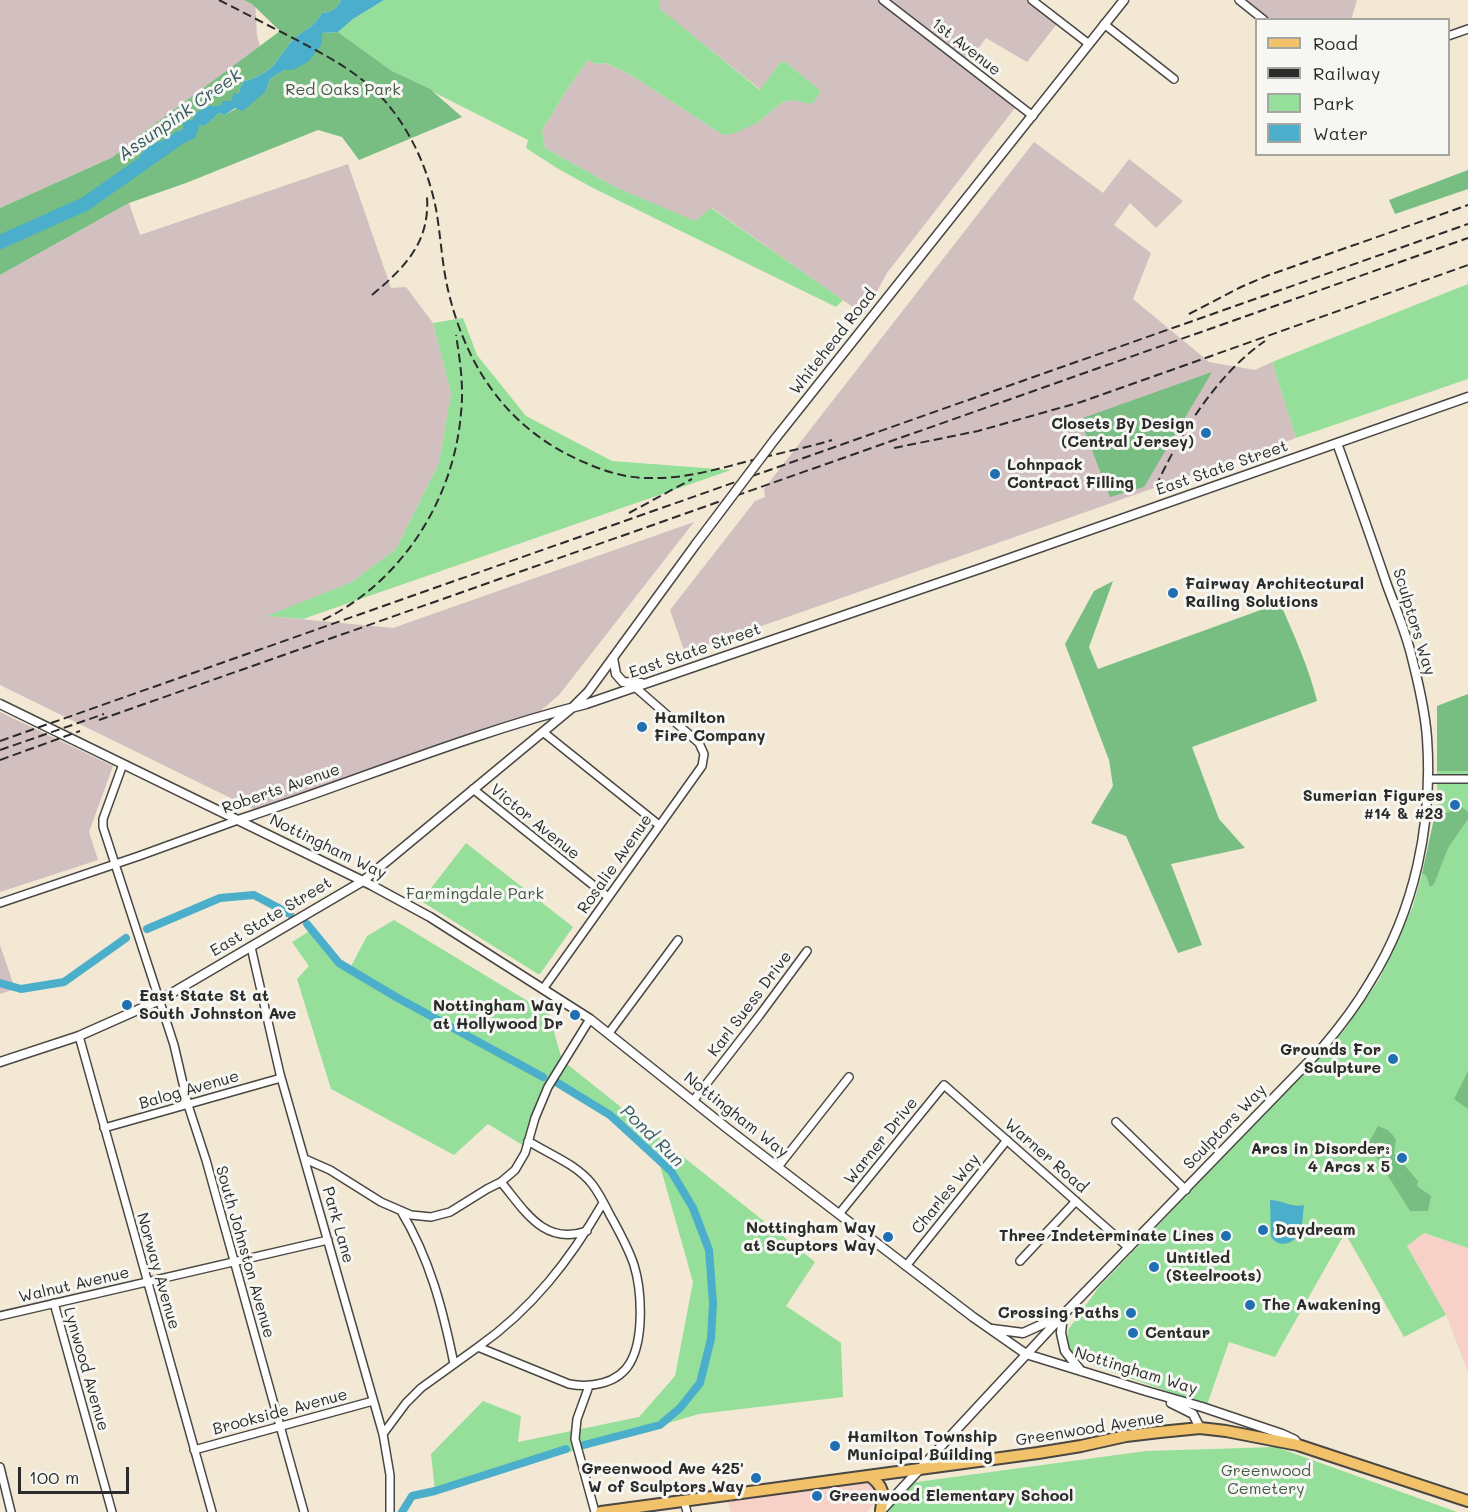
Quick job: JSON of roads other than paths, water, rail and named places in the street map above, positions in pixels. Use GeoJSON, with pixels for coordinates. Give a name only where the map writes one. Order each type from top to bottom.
{"type":"FeatureCollection","features":[{"type":"Feature","properties":{"kind":"main road","name":"Greenwood Avenue"},"geometry":{"type":"LineString","coordinates":[[601,1512],[685,1506],[870,1476],[1081,1446],[1126,1436],[1200,1428],[1251,1435],[1298,1445]]}},
{"type":"Feature","properties":{"kind":"main road","name":"Nottingham Way"},"geometry":{"type":"LineString","coordinates":[[1298,1445],[1468,1501]]}},
{"type":"Feature","properties":{"kind":"main road"},"geometry":{"type":"LineString","coordinates":[[870,1476],[880,1485],[884,1497],[881,1511]]}},
{"type":"Feature","properties":{"kind":"street","name":"1st Avenue"},"geometry":{"type":"LineString","coordinates":[[883,0],[1033,116]]}},
{"type":"Feature","properties":{"kind":"street"},"geometry":{"type":"LineString","coordinates":[[892,7],[898,0]]}},
{"type":"Feature","properties":{"kind":"street"},"geometry":{"type":"LineString","coordinates":[[1032,0],[1089,44]]}},
{"type":"Feature","properties":{"kind":"street","name":"Whitehead Road"},"geometry":{"type":"LineString","coordinates":[[573,707],[588,692],[776,439],[1124,0]]}},
{"type":"Feature","properties":{"kind":"street"},"geometry":{"type":"LineString","coordinates":[[1239,0],[1262,18]]}},
{"type":"Feature","properties":{"kind":"street"},"geometry":{"type":"LineString","coordinates":[[1104,24],[1174,79]]}},
{"type":"Feature","properties":{"kind":"street"},"geometry":{"type":"LineString","coordinates":[[1450,36],[1468,29]]}},
{"type":"Feature","properties":{"kind":"street","name":"East State Street"},"geometry":{"type":"LineString","coordinates":[[0,1062],[79,1036],[160,1000],[363,881],[573,707],[976,570],[1468,397]]}},
{"type":"Feature","properties":{"kind":"street","name":"Sculptors Way"},"geometry":{"type":"LineString","coordinates":[[881,1511],[1063,1315],[1322,1048],[1372,980],[1392,942],[1414,880],[1423,840],[1427,812],[1427,737],[1423,706],[1410,651],[1337,443]]}},
{"type":"Feature","properties":{"kind":"street"},"geometry":{"type":"LineString","coordinates":[[613,658],[616,674],[623,682],[645,684]]}},
{"type":"Feature","properties":{"kind":"street","name":"Rosalie Avenue"},"geometry":{"type":"LineString","coordinates":[[543,989],[702,766],[704,753],[699,742],[635,687]]}},
{"type":"Feature","properties":{"kind":"street","name":"Nottingham Way"},"geometry":{"type":"LineString","coordinates":[[0,704],[363,881],[430,917],[590,1019],[838,1214],[1026,1354],[1202,1407],[1282,1434],[1295,1440],[1298,1445]]}},
{"type":"Feature","properties":{"kind":"street","name":"Roberts Avenue"},"geometry":{"type":"LineString","coordinates":[[0,903],[464,741],[573,707]]}},
{"type":"Feature","properties":{"kind":"street"},"geometry":{"type":"LineString","coordinates":[[543,732],[659,825]]}},
{"type":"Feature","properties":{"kind":"street","name":"South Johnston Avenue"},"geometry":{"type":"LineString","coordinates":[[123,764],[103,819],[103,827],[174,1045],[188,1105],[206,1160],[304,1512]]}},
{"type":"Feature","properties":{"kind":"street"},"geometry":{"type":"LineString","coordinates":[[1428,779],[1468,779]]}},
{"type":"Feature","properties":{"kind":"street","name":"Victor Avenue"},"geometry":{"type":"LineString","coordinates":[[473,789],[608,897]]}},
{"type":"Feature","properties":{"kind":"street"},"geometry":{"type":"LineString","coordinates":[[609,1033],[678,940]]}},
{"type":"Feature","properties":{"kind":"street","name":"Park Lane"},"geometry":{"type":"LineString","coordinates":[[251,947],[281,1078],[383,1434],[390,1475],[390,1512]]}},
{"type":"Feature","properties":{"kind":"street","name":"Karl Suess Drive"},"geometry":{"type":"LineString","coordinates":[[693,1101],[807,951]]}},
{"type":"Feature","properties":{"kind":"street"},"geometry":{"type":"LineString","coordinates":[[305,1159],[330,1170],[359,1189],[401,1211],[420,1217],[450,1212],[501,1182],[521,1162],[548,1087],[590,1019]]}},
{"type":"Feature","properties":{"kind":"street","name":"Norway Avenue"},"geometry":{"type":"LineString","coordinates":[[79,1036],[212,1512]]}},
{"type":"Feature","properties":{"kind":"street"},"geometry":{"type":"LineString","coordinates":[[778,1167],[849,1077]]}},
{"type":"Feature","properties":{"kind":"street","name":"Balog Avenue"},"geometry":{"type":"LineString","coordinates":[[104,1128],[281,1078]]}},
{"type":"Feature","properties":{"kind":"street","name":"Warner Road"},"geometry":{"type":"LineString","coordinates":[[944,1085],[1129,1248]]}},
{"type":"Feature","properties":{"kind":"street","name":"Warner Drive"},"geometry":{"type":"LineString","coordinates":[[838,1214],[944,1085]]}},
{"type":"Feature","properties":{"kind":"street"},"geometry":{"type":"LineString","coordinates":[[1116,1122],[1186,1190]]}},
{"type":"Feature","properties":{"kind":"street","name":"Charles Way"},"geometry":{"type":"LineString","coordinates":[[906,1266],[1007,1140]]}},
{"type":"Feature","properties":{"kind":"street"},"geometry":{"type":"LineString","coordinates":[[478,1347],[569,1384],[589,1386],[611,1380],[626,1369],[631,1360],[639,1327],[640,1296],[629,1250],[594,1186],[579,1171],[528,1141]]}},
{"type":"Feature","properties":{"kind":"street"},"geometry":{"type":"LineString","coordinates":[[501,1182],[543,1228],[570,1235],[587,1231]]}},
{"type":"Feature","properties":{"kind":"street"},"geometry":{"type":"LineString","coordinates":[[1020,1261],[1076,1201]]}},
{"type":"Feature","properties":{"kind":"street"},"geometry":{"type":"LineString","coordinates":[[383,1434],[406,1403],[421,1388],[478,1347],[536,1297],[566,1262],[603,1203]]}},
{"type":"Feature","properties":{"kind":"street"},"geometry":{"type":"LineString","coordinates":[[401,1211],[427,1262],[442,1310],[454,1364]]}},
{"type":"Feature","properties":{"kind":"street","name":"Walnut Avenue"},"geometry":{"type":"LineString","coordinates":[[0,1316],[328,1240]]}},
{"type":"Feature","properties":{"kind":"street","name":"Lynwood Avenue"},"geometry":{"type":"LineString","coordinates":[[54,1303],[112,1512]]}},
{"type":"Feature","properties":{"kind":"street"},"geometry":{"type":"LineString","coordinates":[[990,1329],[1023,1333],[1063,1315]]}},
{"type":"Feature","properties":{"kind":"street"},"geometry":{"type":"LineString","coordinates":[[1063,1315],[1061,1333],[1065,1352],[1081,1371]]}},
{"type":"Feature","properties":{"kind":"street"},"geometry":{"type":"LineString","coordinates":[[589,1386],[577,1419],[575,1439],[595,1512]]}},
{"type":"Feature","properties":{"kind":"street"},"geometry":{"type":"LineString","coordinates":[[1146,1391],[1193,1414],[1200,1428]]}},
{"type":"Feature","properties":{"kind":"street","name":"Brookside Avenue"},"geometry":{"type":"LineString","coordinates":[[194,1450],[374,1401]]}},
{"type":"Feature","properties":{"kind":"street"},"geometry":{"type":"LineString","coordinates":[[0,1467],[11,1512]]}},
{"type":"Feature","properties":{"kind":"water"},"geometry":{"type":"Polygon","coordinates":[[[341,0],[384,0],[353,19],[338,32],[322,33],[321,45],[309,61],[293,70],[284,70],[270,79],[266,91],[243,111],[235,108],[225,115],[219,113],[206,125],[200,125],[195,138],[174,148],[160,148],[142,160],[140,155],[150,146],[156,142],[169,140],[183,128],[183,121],[192,120],[203,108],[220,106],[223,101],[231,101],[234,93],[238,94],[243,82],[270,69],[294,39],[312,25],[322,13],[336,8],[341,0]]]}},
{"type":"Feature","properties":{"kind":"water"},"geometry":{"type":"Polygon","coordinates":[[[1270,1200],[1304,1205],[1300,1232],[1288,1243],[1278,1243],[1271,1237],[1270,1200]]]}},
{"type":"Feature","properties":{"kind":"waterway","name":"Assunpink Creek"},"geometry":{"type":"LineString","coordinates":[[0,242],[85,204],[179,138]]}},
{"type":"Feature","properties":{"kind":"waterway","name":"Pond Run"},"geometry":{"type":"LineString","coordinates":[[147,929],[220,898],[254,895],[290,914]]}},
{"type":"Feature","properties":{"kind":"waterway","name":"Pond Run"},"geometry":{"type":"LineString","coordinates":[[307,924],[339,963],[396,997],[543,1077]]}},
{"type":"Feature","properties":{"kind":"waterway","name":"Pond Run"},"geometry":{"type":"LineString","coordinates":[[0,983],[21,989],[64,982],[126,938]]}},
{"type":"Feature","properties":{"kind":"waterway","name":"Pond Run"},"geometry":{"type":"LineString","coordinates":[[556,1082],[610,1115],[671,1171],[693,1208],[709,1250],[713,1303],[711,1339],[700,1383],[680,1408],[660,1425],[584,1445]]}},
{"type":"Feature","properties":{"kind":"waterway"},"geometry":{"type":"LineString","coordinates":[[402,1512],[412,1496],[435,1491],[566,1449]]}},
{"type":"Feature","properties":{"kind":"railway"},"geometry":{"type":"LineString","coordinates":[[219,0],[305,44],[346,68],[371,87],[393,111],[414,146],[429,183],[436,209],[449,294],[468,349],[496,396],[536,434],[559,450],[594,467],[620,475],[647,478],[668,478],[705,472],[832,440]]}},
{"type":"Feature","properties":{"kind":"railway"},"geometry":{"type":"LineString","coordinates":[[372,295],[395,275],[413,253],[424,228],[427,197]]}},
{"type":"Feature","properties":{"kind":"railway"},"geometry":{"type":"LineString","coordinates":[[1189,314],[1269,275],[1468,205]]}},
{"type":"Feature","properties":{"kind":"railway"},"geometry":{"type":"LineString","coordinates":[[0,741],[1468,224]]}},
{"type":"Feature","properties":{"kind":"railway"},"geometry":{"type":"LineString","coordinates":[[99,720],[1468,238]]}},
{"type":"Feature","properties":{"kind":"railway"},"geometry":{"type":"LineString","coordinates":[[894,448],[978,431],[1081,402],[1468,265]]}},
{"type":"Feature","properties":{"kind":"railway"},"geometry":{"type":"LineString","coordinates":[[323,620],[351,604],[377,584],[400,560],[419,534],[435,506],[448,476],[461,413],[462,383],[456,335]]}},
{"type":"Feature","properties":{"kind":"railway"},"geometry":{"type":"LineString","coordinates":[[1156,486],[1176,446],[1201,406],[1231,370],[1265,341]]}},
{"type":"Feature","properties":{"kind":"railway"},"geometry":{"type":"LineString","coordinates":[[629,513],[692,479]]}},
{"type":"Feature","properties":{"kind":"railway"},"geometry":{"type":"LineString","coordinates":[[0,750],[104,714]]}},
{"type":"Feature","properties":{"kind":"railway"},"geometry":{"type":"LineString","coordinates":[[0,760],[80,731]]}},
{"type":"Feature","properties":{"kind":"place","name":"Closets By Design (Central Jersey)"},"geometry":{"type":"Point","coordinates":[1206,433]}},
{"type":"Feature","properties":{"kind":"place","name":"Lohnpack Contract Filling"},"geometry":{"type":"Point","coordinates":[995,474]}},
{"type":"Feature","properties":{"kind":"place","name":"Fairway Architectural Railing Solutions"},"geometry":{"type":"Point","coordinates":[1173,593]}},
{"type":"Feature","properties":{"kind":"place","name":"Hamilton Fire Company"},"geometry":{"type":"Point","coordinates":[642,727]}},
{"type":"Feature","properties":{"kind":"place","name":"Sumerian Figures #14 & #23"},"geometry":{"type":"Point","coordinates":[1455,805]}},
{"type":"Feature","properties":{"kind":"place","name":"East State St at South Johnston Ave"},"geometry":{"type":"Point","coordinates":[127,1005]}},
{"type":"Feature","properties":{"kind":"place","name":"Nottingham Way at Hollywood Dr"},"geometry":{"type":"Point","coordinates":[575,1015]}},
{"type":"Feature","properties":{"kind":"place","name":"Grounds For Sculpture"},"geometry":{"type":"Point","coordinates":[1393,1059]}},
{"type":"Feature","properties":{"kind":"place","name":"Arcs in Disorder: 4 Arcs x 5"},"geometry":{"type":"Point","coordinates":[1402,1158]}},
{"type":"Feature","properties":{"kind":"place","name":"Daydream"},"geometry":{"type":"Point","coordinates":[1263,1230]}},
{"type":"Feature","properties":{"kind":"place","name":"Three Indeterminate Lines"},"geometry":{"type":"Point","coordinates":[1226,1236]}},
{"type":"Feature","properties":{"kind":"place","name":"Nottingham Way at Scuptors Way"},"geometry":{"type":"Point","coordinates":[888,1237]}},
{"type":"Feature","properties":{"kind":"place","name":"Untitled (Steelroots)"},"geometry":{"type":"Point","coordinates":[1154,1267]}},
{"type":"Feature","properties":{"kind":"place","name":"The Awakening"},"geometry":{"type":"Point","coordinates":[1250,1305]}},
{"type":"Feature","properties":{"kind":"place","name":"Crossing Paths"},"geometry":{"type":"Point","coordinates":[1131,1313]}},
{"type":"Feature","properties":{"kind":"place","name":"Centaur"},"geometry":{"type":"Point","coordinates":[1133,1333]}},
{"type":"Feature","properties":{"kind":"place","name":"Hamilton Township Municipal Building"},"geometry":{"type":"Point","coordinates":[835,1446]}},
{"type":"Feature","properties":{"kind":"place","name":"Greenwood Ave 425' W of Sculptors Way"},"geometry":{"type":"Point","coordinates":[756,1478]}},
{"type":"Feature","properties":{"kind":"place","name":"Greenwood Elementary School"},"geometry":{"type":"Point","coordinates":[817,1496]}},
{"type":"Feature","properties":{"kind":"park label","name":"Red Oaks Park"},"geometry":{"type":"Point","coordinates":[343,90]}},
{"type":"Feature","properties":{"kind":"park label","name":"Farmingdale Park"},"geometry":{"type":"Point","coordinates":[475,894]}},
{"type":"Feature","properties":{"kind":"park label","name":"Greenwood Cemetery"},"geometry":{"type":"Point","coordinates":[1266,1480]}}]}
